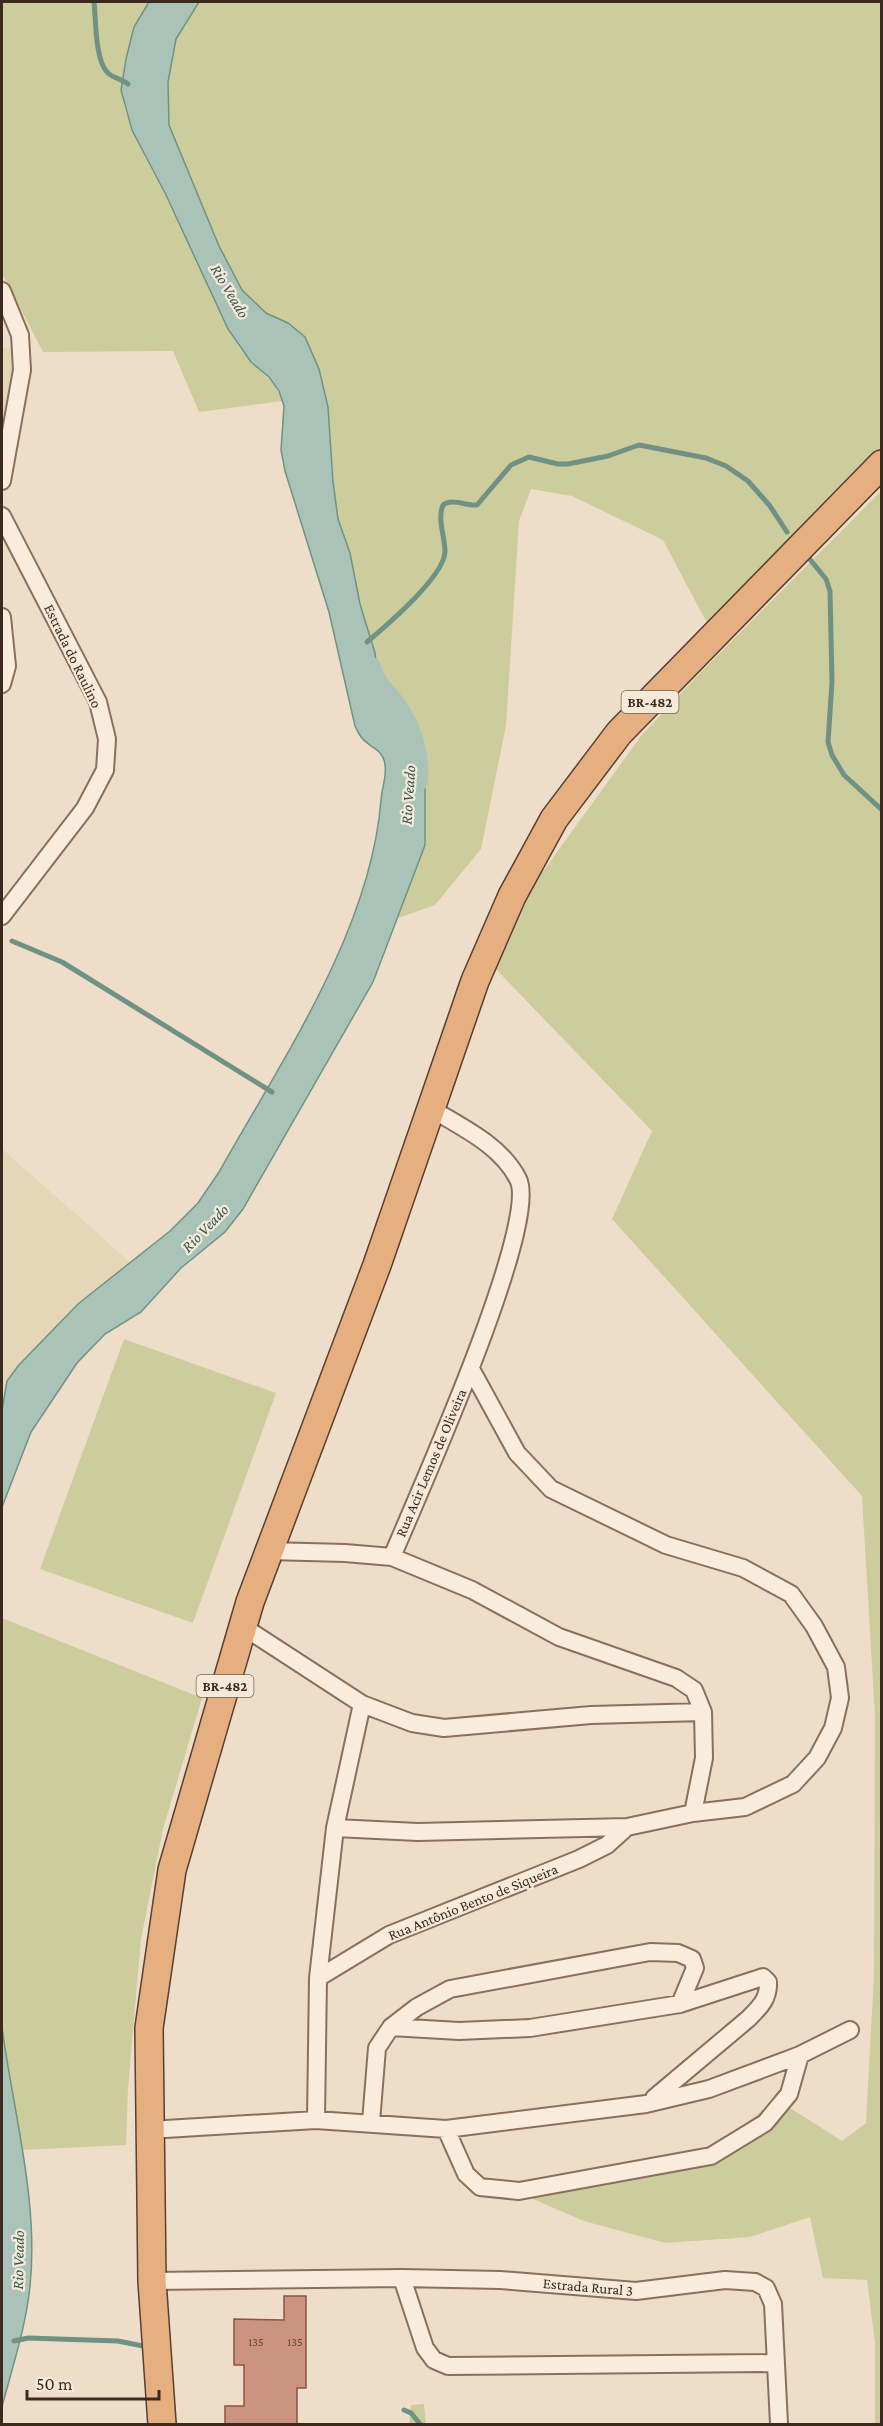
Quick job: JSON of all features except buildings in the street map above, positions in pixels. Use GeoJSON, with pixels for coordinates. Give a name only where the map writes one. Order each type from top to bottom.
{"type":"FeatureCollection","features":[{"type":"Feature","properties":{"kind":"highway","name":"BR-482"},"geometry":{"type":"LineString","coordinates":[[162,2424],[152,2281],[148,2028],[172,1870],[242,1626],[268,1551],[377,1265],[475,981],[512,896],[554,819],[619,733],[882,464]]}},
{"type":"Feature","properties":{"kind":"street"},"geometry":{"type":"LineString","coordinates":[[2,291],[20,335],[22,370],[2,481]]}},
{"type":"Feature","properties":{"kind":"street","name":"Estrada do Raulino"},"geometry":{"type":"LineString","coordinates":[[2,516],[98,702],[107,739],[105,770],[85,808],[2,916]]}},
{"type":"Feature","properties":{"kind":"street"},"geometry":{"type":"LineString","coordinates":[[2,617],[7,666],[2,684]]}},
{"type":"Feature","properties":{"kind":"street","name":"Rua Acir Lemos de Oliveira"},"geometry":{"type":"LineString","coordinates":[[392,1557],[471,1369],[515,1240],[521,1204],[520,1181],[508,1164],[486,1142],[430,1108]]}},
{"type":"Feature","properties":{"kind":"street","name":"Rua Acir Lemos de Oliveira"},"geometry":{"type":"LineString","coordinates":[[471,1369],[517,1453],[551,1489],[666,1545],[743,1568],[790,1594],[814,1626],[836,1667],[840,1698],[833,1728],[817,1758],[793,1784],[745,1807],[693,1813]]}},
{"type":"Feature","properties":{"kind":"street"},"geometry":{"type":"LineString","coordinates":[[268,1551],[345,1552],[392,1557],[472,1590],[559,1637],[676,1678],[694,1690],[703,1712],[704,1758],[693,1813]]}},
{"type":"Feature","properties":{"kind":"street"},"geometry":{"type":"LineString","coordinates":[[242,1626],[362,1704],[412,1724],[444,1728],[591,1715],[703,1712]]}},
{"type":"Feature","properties":{"kind":"street"},"geometry":{"type":"LineString","coordinates":[[316,2120],[318,1978],[335,1828],[362,1704]]}},
{"type":"Feature","properties":{"kind":"street","name":"Rua Antônio Bento de Siqueira"},"geometry":{"type":"LineString","coordinates":[[335,1828],[418,1832],[627,1827],[693,1813]]}},
{"type":"Feature","properties":{"kind":"street","name":"Rua Antônio Bento de Siqueira"},"geometry":{"type":"LineString","coordinates":[[318,1978],[389,1935],[579,1859],[607,1845],[627,1827]]}},
{"type":"Feature","properties":{"kind":"street"},"geometry":{"type":"LineString","coordinates":[[371,2122],[376,2048],[391,2026],[417,2007],[450,1989],[650,1952],[678,1953],[692,1959],[695,1968],[680,2004]]}},
{"type":"Feature","properties":{"kind":"street"},"geometry":{"type":"LineString","coordinates":[[391,2026],[459,2031],[530,2028],[680,2004],[763,1977],[768,1982],[769,1993],[761,2006],[670,2087],[646,2104]]}},
{"type":"Feature","properties":{"kind":"street"},"geometry":{"type":"LineString","coordinates":[[149,2130],[316,2120],[371,2122],[446,2129],[646,2104],[709,2089],[800,2055],[850,2030]]}},
{"type":"Feature","properties":{"kind":"street"},"geometry":{"type":"LineString","coordinates":[[446,2129],[466,2174],[480,2187],[519,2191],[711,2156],[765,2123],[789,2094],[800,2055]]}},
{"type":"Feature","properties":{"kind":"street"},"geometry":{"type":"LineString","coordinates":[[402,2278],[424,2348],[435,2360],[448,2366],[776,2363]]}},
{"type":"Feature","properties":{"kind":"street","name":"Estrada Rural 3"},"geometry":{"type":"LineString","coordinates":[[152,2281],[402,2278],[500,2280],[636,2291],[725,2280],[755,2282],[766,2288],[773,2304],[779,2424]]}},
{"type":"Feature","properties":{"kind":"shaded area"},"geometry":{"type":"Polygon","coordinates":[[[2,348],[21,350],[2,447],[2,348]]]}},
{"type":"Feature","properties":{"kind":"shaded area"},"geometry":{"type":"Polygon","coordinates":[[[2,1149],[130,1262],[79,1304],[18,1366],[7,1381],[2,1410],[2,1149]]]}},
{"type":"Feature","properties":{"kind":"green space"},"geometry":{"type":"Polygon","coordinates":[[[3,2],[149,2],[134,32],[125,64],[123,99],[132,128],[232,335],[243,352],[274,385],[282,401],[199,412],[173,351],[43,352],[2,273],[3,2]]]}},
{"type":"Feature","properties":{"kind":"green space"},"geometry":{"type":"Polygon","coordinates":[[[199,2],[881,2],[881,454],[709,627],[663,540],[572,496],[531,489],[519,521],[506,726],[481,849],[435,905],[398,918],[425,845],[425,787],[419,758],[397,722],[378,682],[375,653],[360,605],[350,553],[338,519],[328,407],[319,369],[305,337],[288,323],[266,313],[242,290],[219,246],[169,125],[168,82],[176,39],[199,2]]]}},
{"type":"Feature","properties":{"kind":"green space"},"geometry":{"type":"Polygon","coordinates":[[[881,491],[881,2424],[875,2424],[875,2343],[867,2280],[823,2278],[810,2217],[750,2237],[665,2243],[584,2221],[526,2196],[682,2163],[732,2135],[776,2099],[842,2141],[866,2123],[874,1974],[875,1716],[862,1496],[612,1219],[652,1131],[490,963],[518,906],[641,736],[701,672],[881,491]]]}},
{"type":"Feature","properties":{"kind":"green space"},"geometry":{"type":"Polygon","coordinates":[[[124,1339],[276,1393],[193,1623],[40,1569],[124,1339]]]}},
{"type":"Feature","properties":{"kind":"green space"},"geometry":{"type":"Polygon","coordinates":[[[2,1618],[202,1698],[163,1829],[141,1939],[128,2088],[126,2145],[21,2150],[2,2027],[2,1618]]]}},
{"type":"Feature","properties":{"kind":"green space"},"geometry":{"type":"Polygon","coordinates":[[[424,2404],[426,2424],[409,2424],[411,2405],[424,2404]]]}},
{"type":"Feature","properties":{"kind":"water"},"geometry":{"type":"Polygon","coordinates":[[[149,2],[199,2],[176,39],[168,82],[169,125],[219,246],[242,290],[266,313],[288,323],[305,337],[319,369],[328,407],[338,519],[350,553],[360,604],[375,653],[378,682],[397,722],[419,758],[425,787],[425,845],[373,982],[243,1209],[225,1232],[181,1268],[141,1312],[105,1334],[77,1363],[31,1432],[2,1507],[2,1410],[7,1381],[18,1366],[78,1304],[170,1231],[198,1203],[219,1172],[320,993],[342,945],[360,897],[374,849],[385,775],[382,756],[362,738],[355,726],[329,612],[285,471],[281,450],[284,406],[279,391],[269,377],[251,362],[228,329],[166,195],[132,130],[121,90],[134,27],[149,2]]]}},
{"type":"Feature","properties":{"kind":"water"},"geometry":{"type":"Polygon","coordinates":[[[2,2027],[24,2156],[32,2254],[25,2317],[2,2407],[2,2027]]]}},
{"type":"Feature","properties":{"kind":"waterway"},"geometry":{"type":"LineString","coordinates":[[94,2],[98,49],[103,66],[109,74],[128,84]]}},
{"type":"Feature","properties":{"kind":"waterway"},"geometry":{"type":"LineString","coordinates":[[367,642],[413,600],[435,574],[445,551],[441,522],[443,505],[451,502],[477,505],[511,465],[529,457],[568,464],[608,456],[639,445],[706,458],[726,466],[748,481],[770,506],[787,532]]}},
{"type":"Feature","properties":{"kind":"waterway"},"geometry":{"type":"LineString","coordinates":[[808,557],[826,579],[830,591],[832,682],[828,742],[832,755],[844,775],[882,810]]}},
{"type":"Feature","properties":{"kind":"waterway","name":"Rio Veado"},"geometry":{"type":"LineString","coordinates":[[366,671],[377,692],[393,711],[403,729],[411,759],[412,779]]}},
{"type":"Feature","properties":{"kind":"waterway"},"geometry":{"type":"LineString","coordinates":[[12,941],[62,962],[272,1092]]}},
{"type":"Feature","properties":{"kind":"waterway"},"geometry":{"type":"LineString","coordinates":[[14,2341],[28,2338],[118,2341],[143,2346]]}},
{"type":"Feature","properties":{"kind":"waterway"},"geometry":{"type":"LineString","coordinates":[[404,2410],[411,2413],[420,2424]]}}]}
